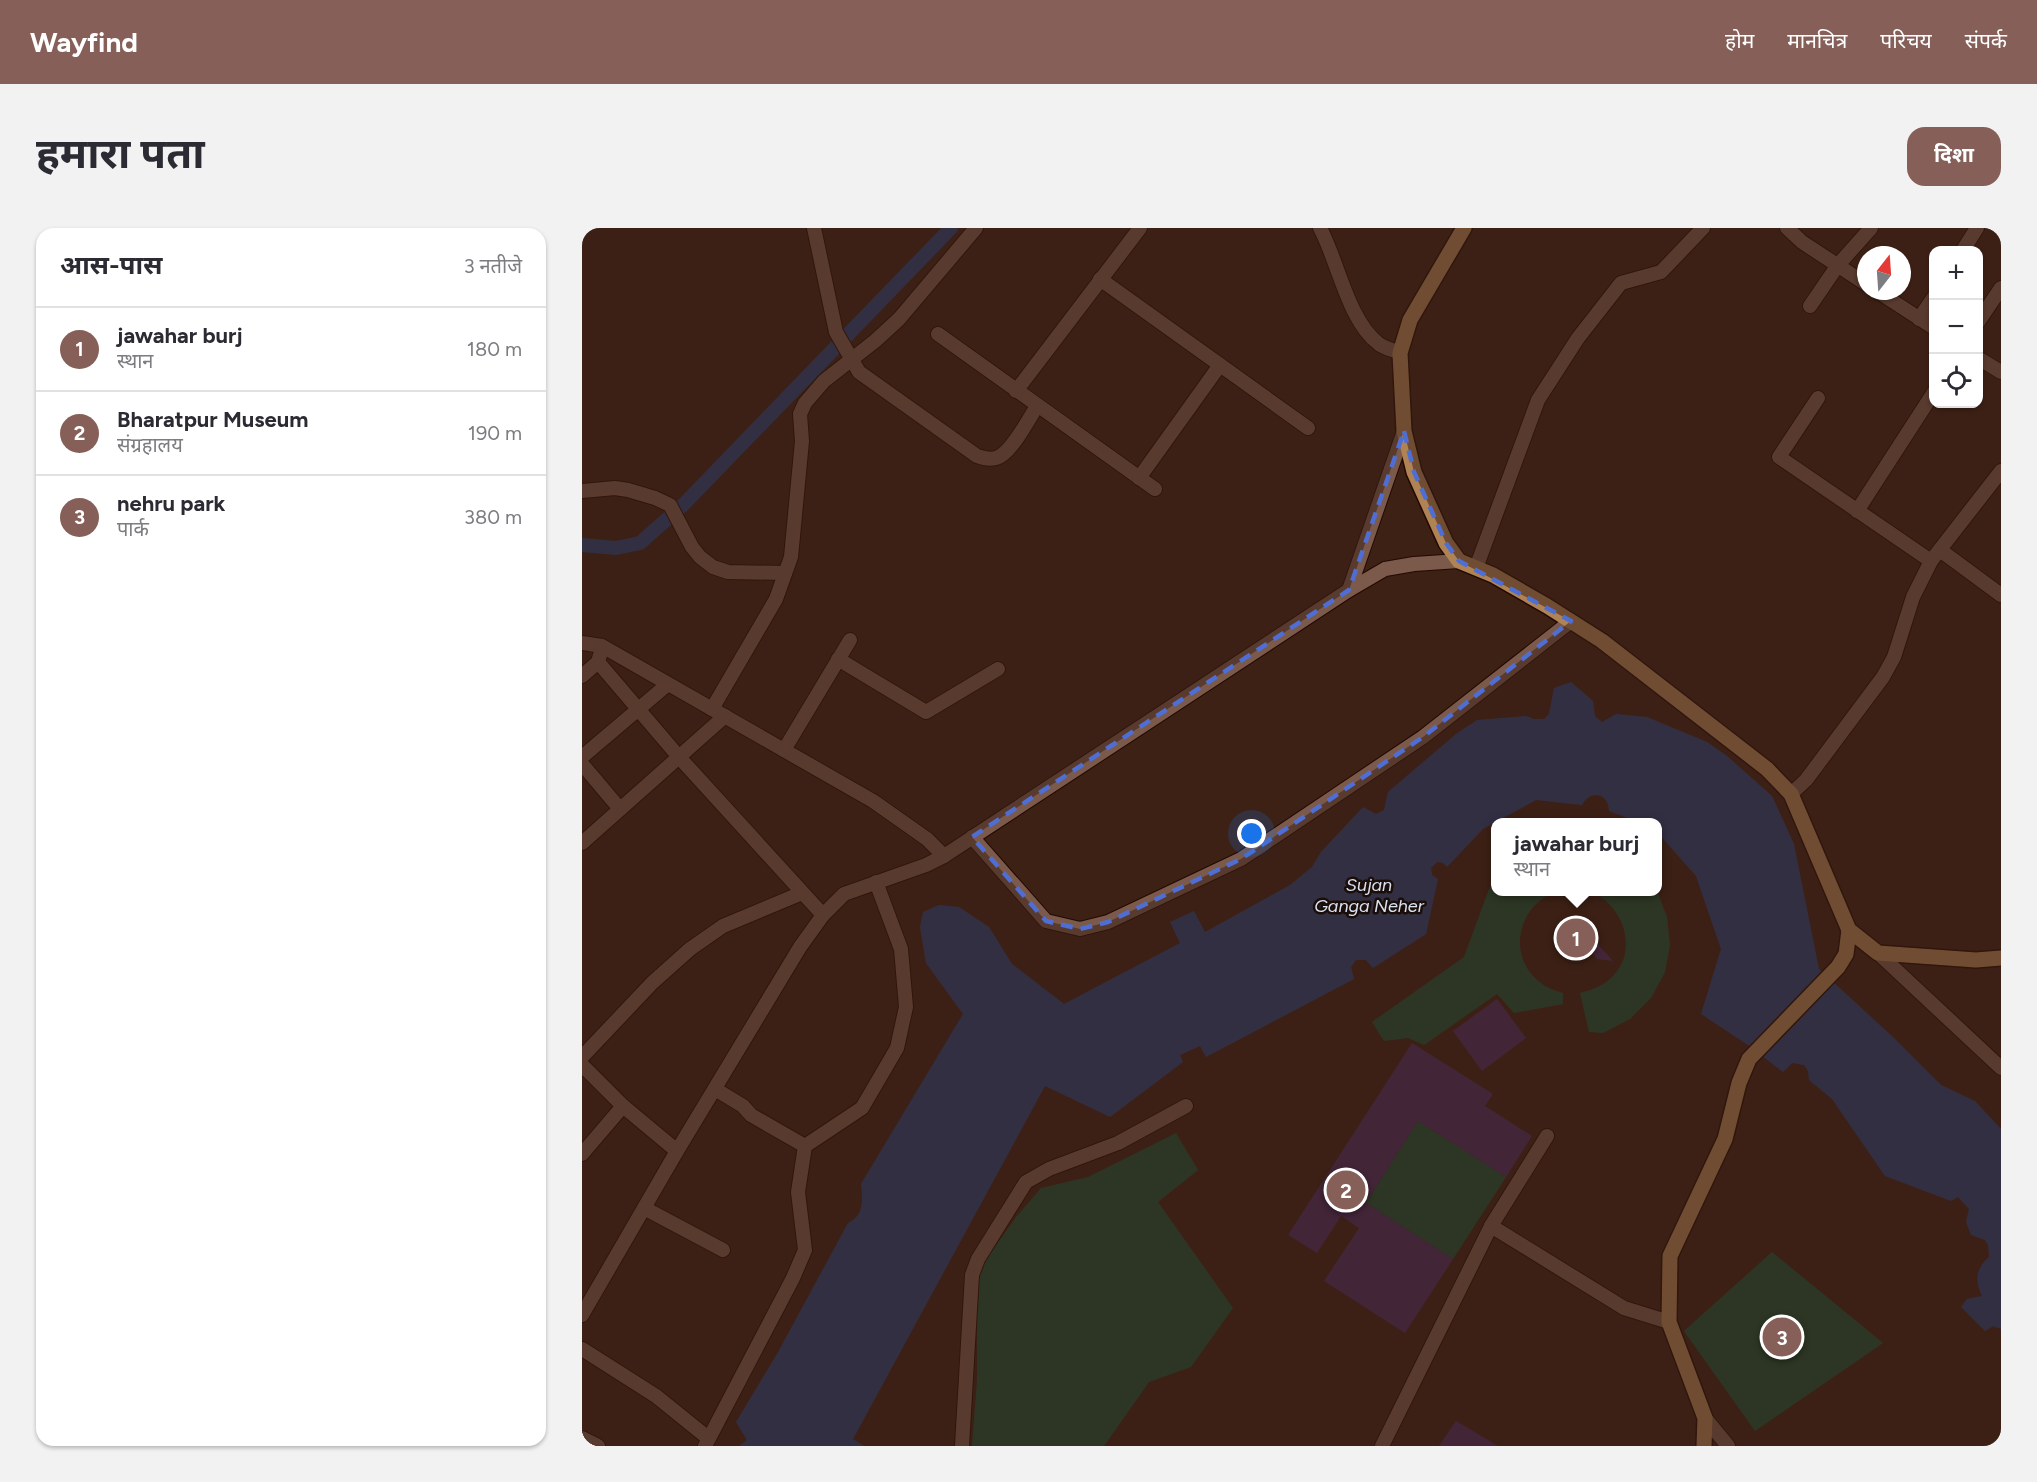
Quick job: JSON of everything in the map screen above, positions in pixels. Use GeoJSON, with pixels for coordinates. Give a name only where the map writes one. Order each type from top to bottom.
{"type":"FeatureCollection","features":[{"type":"Feature","properties":{"kind":"main road"},"geometry":{"type":"LineString","coordinates":[[1464,228],[1410,320],[1400,353],[1404,431],[1414,472],[1446,543],[1459,561],[1547,606],[1602,641],[1767,769],[1791,794],[1849,930],[1878,953],[1976,960],[2001,958]]}},
{"type":"Feature","properties":{"kind":"main road"},"geometry":{"type":"LineString","coordinates":[[1704,1446],[1705,1418],[1669,1322],[1670,1256],[1725,1139],[1739,1083],[1749,1059],[1838,967],[1846,954],[1849,930]]}},
{"type":"Feature","properties":{"kind":"street"},"geometry":{"type":"LineString","coordinates":[[814,228],[836,332],[859,372],[977,456],[987,459],[997,458],[1006,453],[1037,406]]}},
{"type":"Feature","properties":{"kind":"street"},"geometry":{"type":"LineString","coordinates":[[582,843],[679,757],[718,713],[776,599],[791,557],[802,441],[800,414],[809,398],[824,381],[853,360],[899,319],[976,228]]}},
{"type":"Feature","properties":{"kind":"street"},"geometry":{"type":"LineString","coordinates":[[1016,391],[1140,228]]}},
{"type":"Feature","properties":{"kind":"street"},"geometry":{"type":"LineString","coordinates":[[1320,228],[1362,326],[1379,344],[1400,353]]}},
{"type":"Feature","properties":{"kind":"street"},"geometry":{"type":"LineString","coordinates":[[1476,568],[1538,400],[1578,338],[1621,283],[1661,272],[1703,228]]}},
{"type":"Feature","properties":{"kind":"street"},"geometry":{"type":"LineString","coordinates":[[1787,228],[1802,242],[1857,278]]}},
{"type":"Feature","properties":{"kind":"street"},"geometry":{"type":"LineString","coordinates":[[1810,306],[1838,265],[1871,228]]}},
{"type":"Feature","properties":{"kind":"street"},"geometry":{"type":"LineString","coordinates":[[1966,246],[1977,228]]}},
{"type":"Feature","properties":{"kind":"street"},"geometry":{"type":"LineString","coordinates":[[1100,279],[1308,428]]}},
{"type":"Feature","properties":{"kind":"street"},"geometry":{"type":"LineString","coordinates":[[1983,315],[2001,288]]}},
{"type":"Feature","properties":{"kind":"street"},"geometry":{"type":"LineString","coordinates":[[1890,300],[1929,325]]}},
{"type":"Feature","properties":{"kind":"street"},"geometry":{"type":"LineString","coordinates":[[1919,319],[1932,300]]}},
{"type":"Feature","properties":{"kind":"street"},"geometry":{"type":"LineString","coordinates":[[938,334],[1155,489]]}},
{"type":"Feature","properties":{"kind":"street"},"geometry":{"type":"LineString","coordinates":[[1983,361],[2001,372]]}},
{"type":"Feature","properties":{"kind":"street"},"geometry":{"type":"LineString","coordinates":[[1139,478],[1220,365]]}},
{"type":"Feature","properties":{"kind":"street"},"geometry":{"type":"LineString","coordinates":[[1818,398],[1779,457],[1931,561]]}},
{"type":"Feature","properties":{"kind":"street"},"geometry":{"type":"LineString","coordinates":[[1857,511],[1929,400]]}},
{"type":"Feature","properties":{"kind":"street"},"geometry":{"type":"LineString","coordinates":[[1349,590],[1404,431]]}},
{"type":"Feature","properties":{"kind":"street"},"geometry":{"type":"LineString","coordinates":[[1970,511],[2001,459]]}},
{"type":"Feature","properties":{"kind":"street"},"geometry":{"type":"LineString","coordinates":[[1791,794],[1806,780],[1883,677],[1894,657],[1912,597],[1931,561],[2001,471]]}},
{"type":"Feature","properties":{"kind":"street"},"geometry":{"type":"LineString","coordinates":[[582,490],[615,488],[628,490],[670,505],[692,547],[713,567],[728,572],[785,573]]}},
{"type":"Feature","properties":{"kind":"street"},"geometry":{"type":"LineString","coordinates":[[1940,549],[2001,595]]}},
{"type":"Feature","properties":{"kind":"street"},"geometry":{"type":"LineString","coordinates":[[582,1315],[677,1151],[800,947],[823,915],[844,894],[926,865],[944,856],[1349,590],[1385,569],[1414,564],[1459,561]]}},
{"type":"Feature","properties":{"kind":"street"},"geometry":{"type":"LineString","coordinates":[[972,837],[1046,921],[1080,929],[1108,922],[1241,859],[1423,737],[1571,621]]}},
{"type":"Feature","properties":{"kind":"street"},"geometry":{"type":"LineString","coordinates":[[784,750],[850,640]]}},
{"type":"Feature","properties":{"kind":"street"},"geometry":{"type":"LineString","coordinates":[[582,643],[602,646],[873,801],[927,839],[944,856]]}},
{"type":"Feature","properties":{"kind":"street"},"geometry":{"type":"LineString","coordinates":[[582,676],[598,662],[602,646]]}},
{"type":"Feature","properties":{"kind":"street"},"geometry":{"type":"LineString","coordinates":[[838,659],[926,712],[998,669]]}},
{"type":"Feature","properties":{"kind":"street"},"geometry":{"type":"LineString","coordinates":[[598,662],[679,757],[823,915]]}},
{"type":"Feature","properties":{"kind":"street"},"geometry":{"type":"LineString","coordinates":[[582,757],[668,684]]}},
{"type":"Feature","properties":{"kind":"street"},"geometry":{"type":"LineString","coordinates":[[582,764],[620,809]]}},
{"type":"Feature","properties":{"kind":"street"},"geometry":{"type":"LineString","coordinates":[[582,1349],[656,1396],[707,1442],[793,1278],[805,1250],[798,1192],[805,1146],[862,1108],[897,1048],[906,1007],[901,949],[876,882]]}},
{"type":"Feature","properties":{"kind":"street"},"geometry":{"type":"LineString","coordinates":[[582,1057],[652,983],[690,949],[723,926],[802,893]]}},
{"type":"Feature","properties":{"kind":"street"},"geometry":{"type":"LineString","coordinates":[[1878,953],[2001,1068]]}},
{"type":"Feature","properties":{"kind":"street"},"geometry":{"type":"LineString","coordinates":[[582,1065],[623,1106],[677,1151]]}},
{"type":"Feature","properties":{"kind":"street"},"geometry":{"type":"LineString","coordinates":[[715,1089],[743,1106],[751,1115],[805,1146]]}},
{"type":"Feature","properties":{"kind":"street"},"geometry":{"type":"LineString","coordinates":[[582,1154],[623,1106]]}},
{"type":"Feature","properties":{"kind":"street"},"geometry":{"type":"LineString","coordinates":[[962,1446],[972,1275],[978,1259],[1010,1205],[1026,1182],[1049,1169],[1118,1143],[1186,1106]]}},
{"type":"Feature","properties":{"kind":"street"},"geometry":{"type":"LineString","coordinates":[[1382,1446],[1491,1226],[1547,1136]]}},
{"type":"Feature","properties":{"kind":"street"},"geometry":{"type":"LineString","coordinates":[[644,1208],[723,1250]]}},
{"type":"Feature","properties":{"kind":"street"},"geometry":{"type":"LineString","coordinates":[[1491,1226],[1624,1308],[1669,1322]]}},
{"type":"Feature","properties":{"kind":"street"},"geometry":{"type":"LineString","coordinates":[[1705,1418],[1728,1446]]}},
{"type":"Feature","properties":{"kind":"street"},"geometry":{"type":"LineString","coordinates":[[582,1438],[598,1446]]}},
{"type":"Feature","properties":{"kind":"highlighted area"},"geometry":{"type":"Polygon","coordinates":[[[1404,431],[1414,472],[1446,543],[1459,561],[1571,621],[1423,737],[1241,859],[1108,922],[1080,929],[1046,921],[972,837],[1349,590],[1404,431]]]}},
{"type":"Feature","properties":{"kind":"green space"},"geometry":{"type":"Polygon","coordinates":[[[1491,887],[1491,896],[1548,896],[1531,910],[1524,923],[1520,936],[1520,950],[1524,963],[1533,975],[1545,986],[1563,993],[1563,1004],[1514,1013],[1497,994],[1424,1045],[1408,1038],[1384,1041],[1372,1022],[1464,957],[1491,887]]]}},
{"type":"Feature","properties":{"kind":"green space"},"geometry":{"type":"Polygon","coordinates":[[[1599,896],[1659,896],[1667,917],[1670,945],[1665,972],[1651,998],[1630,1019],[1603,1033],[1589,1032],[1580,993],[1609,980],[1619,969],[1624,957],[1625,932],[1613,909],[1599,896]]]}},
{"type":"Feature","properties":{"kind":"green space"},"geometry":{"type":"Polygon","coordinates":[[[1418,1121],[1506,1177],[1453,1259],[1366,1203],[1418,1121]]]}},
{"type":"Feature","properties":{"kind":"green space"},"geometry":{"type":"Polygon","coordinates":[[[1176,1133],[1198,1170],[1158,1202],[1233,1308],[1191,1367],[1149,1382],[1104,1446],[972,1446],[977,1380],[977,1281],[983,1263],[1017,1216],[1041,1188],[1088,1177],[1176,1133]]]}},
{"type":"Feature","properties":{"kind":"green space"},"geometry":{"type":"Polygon","coordinates":[[[1772,1252],[1883,1343],[1755,1431],[1684,1331],[1772,1252]]]}},
{"type":"Feature","properties":{"kind":"water","name":"Sujan Ganga Neher"},"geometry":{"type":"Polygon","coordinates":[[[1571,682],[1593,701],[1595,716],[1602,722],[1616,714],[1647,717],[1707,742],[1727,756],[1772,796],[1794,844],[1819,969],[1941,1085],[1975,1101],[2001,1129],[2001,1329],[1993,1326],[1985,1331],[1961,1307],[1967,1299],[1982,1296],[1978,1285],[1978,1275],[1981,1266],[1989,1257],[1985,1240],[1971,1235],[1966,1222],[1969,1209],[1958,1197],[1951,1201],[1885,1176],[1832,1099],[1809,1080],[1808,1071],[1804,1065],[1792,1063],[1783,1072],[1748,1045],[1701,1014],[1721,949],[1696,876],[1662,838],[1662,818],[1627,818],[1609,811],[1606,800],[1598,795],[1585,800],[1582,805],[1536,800],[1503,818],[1491,818],[1491,825],[1483,829],[1447,867],[1437,862],[1431,868],[1432,875],[1438,879],[1426,934],[1373,968],[1366,960],[1356,960],[1351,967],[1354,979],[1206,1057],[1200,1046],[1180,1055],[1183,1062],[1110,1117],[1045,1086],[853,1439],[864,1446],[739,1446],[747,1440],[736,1422],[777,1354],[848,1223],[860,1212],[861,1184],[963,1014],[926,963],[920,927],[923,912],[939,905],[959,907],[989,927],[1012,964],[1064,1004],[1180,943],[1170,922],[1194,911],[1205,932],[1290,885],[1312,867],[1321,852],[1363,807],[1376,814],[1384,810],[1388,792],[1456,734],[1477,720],[1526,716],[1544,719],[1549,714],[1554,688],[1571,682]]]}},
{"type":"Feature","properties":{"kind":"building"},"geometry":{"type":"Polygon","coordinates":[[[1576,920],[1613,961],[1597,959],[1588,947],[1580,954],[1576,950],[1572,954],[1561,942],[1565,938],[1561,933],[1576,920]]]}},
{"type":"Feature","properties":{"kind":"building"},"geometry":{"type":"Polygon","coordinates":[[[1497,999],[1526,1038],[1482,1071],[1453,1031],[1497,999]]]}},
{"type":"Feature","properties":{"kind":"building"},"geometry":{"type":"Polygon","coordinates":[[[1412,1043],[1493,1094],[1485,1106],[1532,1136],[1506,1177],[1418,1121],[1366,1203],[1453,1259],[1405,1333],[1324,1281],[1359,1228],[1341,1216],[1317,1253],[1288,1235],[1412,1043]]]}},
{"type":"Feature","properties":{"kind":"building"},"geometry":{"type":"Polygon","coordinates":[[[1456,1421],[1498,1446],[1439,1446],[1456,1421]]]}},
{"type":"Feature","properties":{"kind":"waterway"},"geometry":{"type":"LineString","coordinates":[[582,545],[616,548],[640,543],[684,504],[951,228]]}},
{"type":"Feature","properties":{"kind":"place","name":"jawahar burj"},"geometry":{"type":"Point","coordinates":[1576,938]}},
{"type":"Feature","properties":{"kind":"place","name":"Bharatpur Museum"},"geometry":{"type":"Point","coordinates":[1346,1190]}},
{"type":"Feature","properties":{"kind":"place","name":"nehru park"},"geometry":{"type":"Point","coordinates":[1782,1337]}}]}
